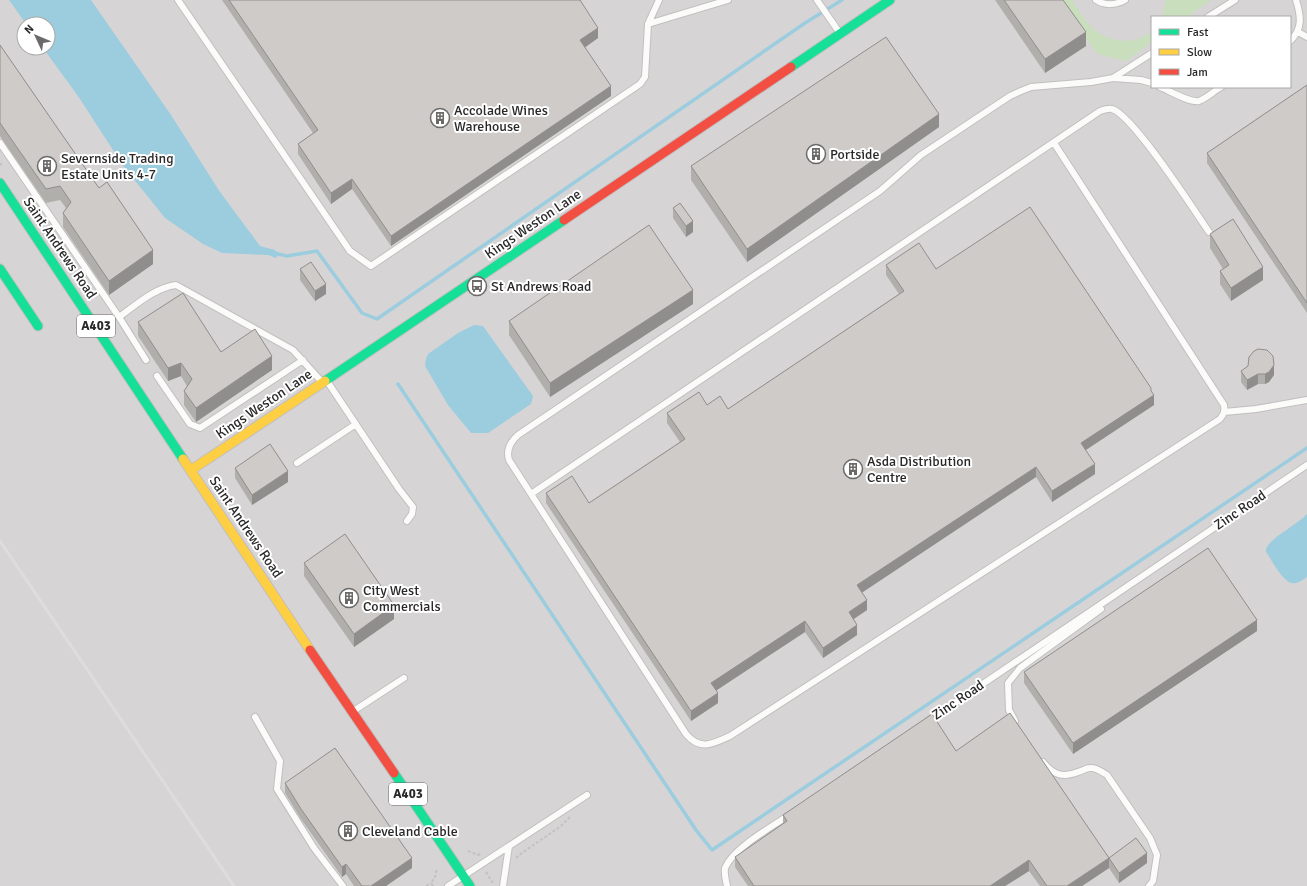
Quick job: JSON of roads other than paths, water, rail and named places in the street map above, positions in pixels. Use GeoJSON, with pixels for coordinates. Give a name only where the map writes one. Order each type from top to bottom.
{"type":"FeatureCollection","features":[{"type":"Feature","properties":{"kind":"main road","name":"Kings Weston Lane"},"geometry":{"type":"LineString","coordinates":[[191,470],[890,0]]}},
{"type":"Feature","properties":{"kind":"main road","name":"Saint Andrews Road"},"geometry":{"type":"LineString","coordinates":[[0,183],[352,712],[470,886]]}},
{"type":"Feature","properties":{"kind":"main road"},"geometry":{"type":"LineString","coordinates":[[0,269],[38,326]]}},
{"type":"Feature","properties":{"kind":"lane"},"geometry":{"type":"LineString","coordinates":[[178,0],[350,251],[371,266],[640,84],[645,77],[648,24],[660,0]]}},
{"type":"Feature","properties":{"kind":"lane"},"geometry":{"type":"LineString","coordinates":[[648,24],[728,0]]}},
{"type":"Feature","properties":{"kind":"lane"},"geometry":{"type":"LineString","coordinates":[[818,0],[840,34]]}},
{"type":"Feature","properties":{"kind":"lane"},"geometry":{"type":"LineString","coordinates":[[1096,0],[1106,4],[1112,4],[1125,0]]}},
{"type":"Feature","properties":{"kind":"lane"},"geometry":{"type":"LineString","coordinates":[[1210,16],[1235,0]]}},
{"type":"Feature","properties":{"kind":"lane"},"geometry":{"type":"LineString","coordinates":[[1291,40],[1298,32],[1301,18],[1296,0]]}},
{"type":"Feature","properties":{"kind":"lane"},"geometry":{"type":"LineString","coordinates":[[1298,32],[1307,37]]}},
{"type":"Feature","properties":{"kind":"lane"},"geometry":{"type":"LineString","coordinates":[[1113,78],[1151,54]]}},
{"type":"Feature","properties":{"kind":"lane"},"geometry":{"type":"LineString","coordinates":[[1054,143],[1224,405],[1224,412],[1220,419],[730,736],[712,744],[697,744],[686,734],[509,460],[508,455],[510,444],[518,435],[880,191],[921,155],[1010,96],[1031,87],[1091,82],[1113,78],[1141,80],[1151,84]]}},
{"type":"Feature","properties":{"kind":"lane"},"geometry":{"type":"LineString","coordinates":[[1162,88],[1191,101],[1197,101],[1203,99],[1220,88]]}},
{"type":"Feature","properties":{"kind":"lane"},"geometry":{"type":"LineString","coordinates":[[531,494],[1100,111],[1111,109],[1118,112],[1133,126],[1173,178],[1209,232]]}},
{"type":"Feature","properties":{"kind":"lane"},"geometry":{"type":"LineString","coordinates":[[0,143],[119,317],[146,360]]}},
{"type":"Feature","properties":{"kind":"lane"},"geometry":{"type":"LineString","coordinates":[[119,317],[151,294],[165,287],[176,285],[293,350],[324,381],[356,424],[399,489],[413,507],[412,514],[407,521]]}},
{"type":"Feature","properties":{"kind":"lane"},"geometry":{"type":"LineString","coordinates":[[157,376],[190,424],[200,428],[303,360]]}},
{"type":"Feature","properties":{"kind":"lane"},"geometry":{"type":"LineString","coordinates":[[1224,412],[1256,409],[1307,400]]}},
{"type":"Feature","properties":{"kind":"lane"},"geometry":{"type":"LineString","coordinates":[[297,463],[356,424]]}},
{"type":"Feature","properties":{"kind":"lane","name":"Zinc Road"},"geometry":{"type":"LineString","coordinates":[[922,725],[1307,465]]}},
{"type":"Feature","properties":{"kind":"lane","name":"Zinc Road"},"geometry":{"type":"LineString","coordinates":[[1020,728],[1009,710],[1008,683],[1020,668],[1173,555]]}},
{"type":"Feature","properties":{"kind":"lane"},"geometry":{"type":"LineString","coordinates":[[352,712],[404,678]]}},
{"type":"Feature","properties":{"kind":"lane"},"geometry":{"type":"LineString","coordinates":[[254,718],[280,761],[277,789],[314,848],[343,886]]}},
{"type":"Feature","properties":{"kind":"lane"},"geometry":{"type":"LineString","coordinates":[[1038,756],[1047,767],[1059,775],[1072,774],[1090,768],[1097,769],[1107,776],[1150,838],[1158,855],[1153,881],[1149,886]]}},
{"type":"Feature","properties":{"kind":"lane"},"geometry":{"type":"LineString","coordinates":[[448,886],[586,795]]}},
{"type":"Feature","properties":{"kind":"lane"},"geometry":{"type":"LineString","coordinates":[[727,886],[725,869],[732,856],[751,841],[797,810]]}},
{"type":"Feature","properties":{"kind":"lane"},"geometry":{"type":"LineString","coordinates":[[503,886],[509,846]]}},
{"type":"Feature","properties":{"kind":"water"},"geometry":{"type":"Polygon","coordinates":[[[9,0],[91,0],[171,115],[220,192],[260,246],[275,250],[278,255],[276,258],[268,255],[222,253],[203,244],[165,218],[124,167],[78,96],[49,56],[56,56],[56,16],[20,16],[9,0]]]}},
{"type":"Feature","properties":{"kind":"water"},"geometry":{"type":"Polygon","coordinates":[[[474,325],[483,326],[533,396],[531,404],[488,433],[471,433],[448,405],[425,366],[428,354],[458,333],[474,325]]]}},
{"type":"Feature","properties":{"kind":"water"},"geometry":{"type":"Polygon","coordinates":[[[1307,514],[1307,577],[1297,583],[1292,583],[1287,581],[1279,572],[1266,552],[1266,549],[1273,540],[1307,514]]]}},
{"type":"Feature","properties":{"kind":"waterway"},"geometry":{"type":"LineString","coordinates":[[274,253],[287,256],[317,251],[362,313],[377,319],[805,23],[842,0]]}},
{"type":"Feature","properties":{"kind":"waterway"},"geometry":{"type":"LineString","coordinates":[[398,384],[696,830],[712,850],[1307,448]]}},
{"type":"Feature","properties":{"kind":"railway"},"geometry":{"type":"LineString","coordinates":[[0,541],[234,886]]}},
{"type":"Feature","properties":{"kind":"place","name":"Accolade Wines Warehouse"},"geometry":{"type":"Point","coordinates":[440,118]}},
{"type":"Feature","properties":{"kind":"place","name":"Portside"},"geometry":{"type":"Point","coordinates":[816,154]}},
{"type":"Feature","properties":{"kind":"place","name":"Severnside Trading Estate Units 4-7"},"geometry":{"type":"Point","coordinates":[47,166]}},
{"type":"Feature","properties":{"kind":"place","name":"St Andrews Road"},"geometry":{"type":"Point","coordinates":[477,286]}},
{"type":"Feature","properties":{"kind":"place","name":"Asda Distribution Centre"},"geometry":{"type":"Point","coordinates":[853,469]}},
{"type":"Feature","properties":{"kind":"place","name":"City West Commercials"},"geometry":{"type":"Point","coordinates":[349,598]}},
{"type":"Feature","properties":{"kind":"place","name":"Cleveland Cable"},"geometry":{"type":"Point","coordinates":[348,831]}}]}
